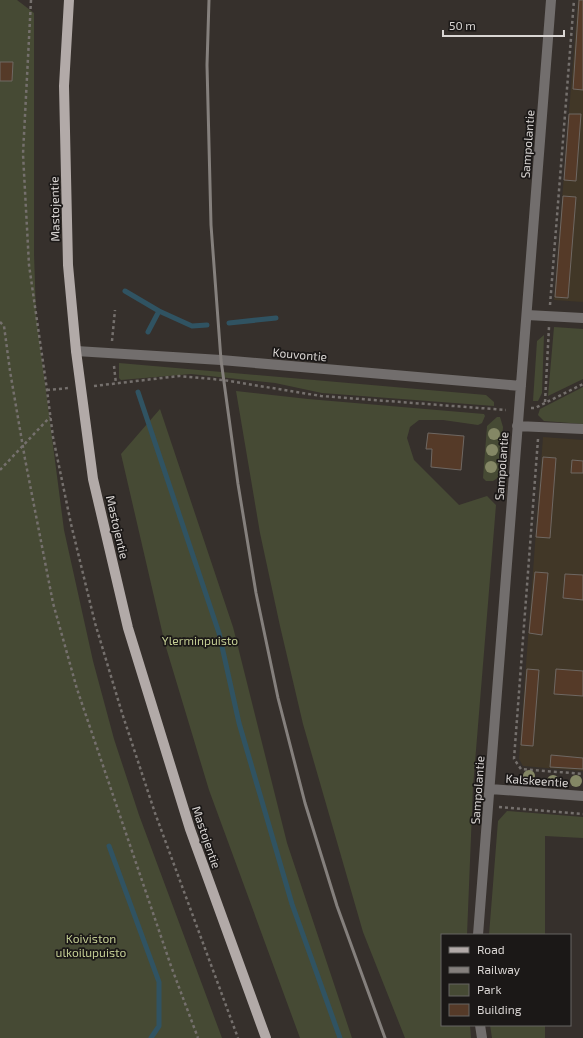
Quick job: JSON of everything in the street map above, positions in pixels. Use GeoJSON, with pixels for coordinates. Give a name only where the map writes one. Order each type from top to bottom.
{"type":"FeatureCollection","features":[{"type":"Feature","properties":{"kind":"main road","name":"Mastojentie"},"geometry":{"type":"LineString","coordinates":[[69,0],[64,86],[68,265],[76,350],[93,478],[128,628],[190,829],[266,1038]]}},
{"type":"Feature","properties":{"kind":"street","name":"Sampolantie"},"geometry":{"type":"LineString","coordinates":[[478,934],[551,0]]}},
{"type":"Feature","properties":{"kind":"street"},"geometry":{"type":"LineString","coordinates":[[527,315],[583,318]]}},
{"type":"Feature","properties":{"kind":"street","name":"Kouvontie"},"geometry":{"type":"LineString","coordinates":[[76,350],[221,360],[520,386]]}},
{"type":"Feature","properties":{"kind":"street"},"geometry":{"type":"LineString","coordinates":[[517,426],[583,429]]}},
{"type":"Feature","properties":{"kind":"street","name":"Kalskeentie"},"geometry":{"type":"LineString","coordinates":[[490,790],[583,796]]}},
{"type":"Feature","properties":{"kind":"street"},"geometry":{"type":"LineString","coordinates":[[480,1026],[482,1038]]}},
{"type":"Feature","properties":{"kind":"path"},"geometry":{"type":"LineString","coordinates":[[545,403],[549,316],[574,0]]}},
{"type":"Feature","properties":{"kind":"path"},"geometry":{"type":"LineString","coordinates":[[0,322],[4,326],[23,445],[53,603],[77,689],[171,966],[198,1038]]}},
{"type":"Feature","properties":{"kind":"path"},"geometry":{"type":"LineString","coordinates":[[47,390],[81,388],[179,376],[223,380],[321,396],[492,410],[519,410],[536,408],[583,384]]}},
{"type":"Feature","properties":{"kind":"path"},"geometry":{"type":"LineString","coordinates":[[536,408],[534,417],[539,426],[514,759],[521,769],[583,774]]}},
{"type":"Feature","properties":{"kind":"path"},"geometry":{"type":"LineString","coordinates":[[0,470],[50,416]]}},
{"type":"Feature","properties":{"kind":"path"},"geometry":{"type":"LineString","coordinates":[[489,806],[583,814]]}},
{"type":"Feature","properties":{"kind":"shaded area"},"geometry":{"type":"Polygon","coordinates":[[[578,0],[583,0],[583,302],[554,300],[578,0]]]}},
{"type":"Feature","properties":{"kind":"shaded area"},"geometry":{"type":"Polygon","coordinates":[[[543,437],[583,440],[583,771],[523,766],[519,759],[543,437]]]}},
{"type":"Feature","properties":{"kind":"green space","name":"Koiviston ulkoilupuisto"},"geometry":{"type":"Polygon","coordinates":[[[0,0],[17,0],[34,13],[34,254],[36,314],[64,530],[93,661],[114,739],[139,815],[222,1038],[0,1038],[0,0]]]}},
{"type":"Feature","properties":{"kind":"green space"},"geometry":{"type":"Polygon","coordinates":[[[554,327],[583,329],[583,379],[548,396],[554,327]]]}},
{"type":"Feature","properties":{"kind":"green space"},"geometry":{"type":"Polygon","coordinates":[[[544,335],[542,393],[538,401],[533,401],[537,341],[544,335]]]}},
{"type":"Feature","properties":{"kind":"green space"},"geometry":{"type":"Polygon","coordinates":[[[119,363],[486,395],[494,402],[494,406],[322,393],[275,383],[191,374],[121,380],[119,378],[119,363]]]}},
{"type":"Feature","properties":{"kind":"green space"},"geometry":{"type":"Polygon","coordinates":[[[583,387],[583,424],[544,421],[538,415],[540,409],[583,387]]]}},
{"type":"Feature","properties":{"kind":"green space"},"geometry":{"type":"Polygon","coordinates":[[[236,391],[308,399],[484,414],[485,416],[482,423],[478,425],[443,420],[419,420],[410,427],[407,438],[414,460],[459,505],[487,496],[496,505],[473,787],[467,934],[441,934],[441,1026],[470,1026],[471,1038],[405,1038],[363,932],[303,724],[260,533],[236,391]]]}},
{"type":"Feature","properties":{"kind":"green space","name":"Ylerminpuisto"},"geometry":{"type":"Polygon","coordinates":[[[160,409],[233,627],[287,843],[352,1038],[300,1038],[209,790],[165,644],[121,454],[160,409]]]}},
{"type":"Feature","properties":{"kind":"green space"},"geometry":{"type":"Polygon","coordinates":[[[497,417],[500,417],[503,427],[499,477],[493,481],[486,481],[483,478],[487,426],[497,417]]]}},
{"type":"Feature","properties":{"kind":"green space"},"geometry":{"type":"Polygon","coordinates":[[[507,811],[583,817],[583,838],[545,836],[545,934],[489,934],[498,821],[507,811]]]}},
{"type":"Feature","properties":{"kind":"green space"},"geometry":{"type":"Polygon","coordinates":[[[490,1026],[545,1026],[545,1038],[492,1038],[490,1026]]]}},
{"type":"Feature","properties":{"kind":"building"},"geometry":{"type":"Polygon","coordinates":[[[579,0],[583,0],[583,90],[573,89],[579,0]]]}},
{"type":"Feature","properties":{"kind":"building"},"geometry":{"type":"Polygon","coordinates":[[[0,62],[13,62],[12,81],[0,81],[0,62]]]}},
{"type":"Feature","properties":{"kind":"building"},"geometry":{"type":"Polygon","coordinates":[[[569,114],[581,114],[576,181],[564,180],[569,114]]]}},
{"type":"Feature","properties":{"kind":"building"},"geometry":{"type":"Polygon","coordinates":[[[563,196],[576,197],[568,298],[555,297],[563,196]]]}},
{"type":"Feature","properties":{"kind":"building"},"geometry":{"type":"Polygon","coordinates":[[[428,433],[464,436],[461,470],[431,467],[432,449],[426,449],[428,433]]]}},
{"type":"Feature","properties":{"kind":"building"},"geometry":{"type":"Polygon","coordinates":[[[543,457],[556,458],[550,538],[536,537],[543,457]]]}},
{"type":"Feature","properties":{"kind":"building"},"geometry":{"type":"Polygon","coordinates":[[[572,460],[583,461],[583,473],[571,473],[572,460]]]}},
{"type":"Feature","properties":{"kind":"building"},"geometry":{"type":"Polygon","coordinates":[[[535,572],[548,573],[542,635],[529,633],[535,572]]]}},
{"type":"Feature","properties":{"kind":"building"},"geometry":{"type":"Polygon","coordinates":[[[565,574],[583,575],[583,600],[563,598],[565,574]]]}},
{"type":"Feature","properties":{"kind":"building"},"geometry":{"type":"Polygon","coordinates":[[[527,669],[539,670],[533,746],[521,745],[527,669]]]}},
{"type":"Feature","properties":{"kind":"building"},"geometry":{"type":"Polygon","coordinates":[[[556,669],[583,671],[583,696],[554,694],[556,669]]]}},
{"type":"Feature","properties":{"kind":"building"},"geometry":{"type":"Polygon","coordinates":[[[551,755],[583,758],[583,769],[550,767],[551,755]]]}},
{"type":"Feature","properties":{"kind":"waterway"},"geometry":{"type":"LineString","coordinates":[[125,291],[159,311]]}},
{"type":"Feature","properties":{"kind":"waterway"},"geometry":{"type":"LineString","coordinates":[[148,332],[159,311],[192,326],[207,325]]}},
{"type":"Feature","properties":{"kind":"waterway"},"geometry":{"type":"LineString","coordinates":[[229,323],[276,318]]}},
{"type":"Feature","properties":{"kind":"waterway"},"geometry":{"type":"LineString","coordinates":[[138,392],[219,633],[239,723],[292,904],[340,1038]]}},
{"type":"Feature","properties":{"kind":"waterway"},"geometry":{"type":"LineString","coordinates":[[109,846],[159,982],[159,1026],[151,1038]]}},
{"type":"Feature","properties":{"kind":"railway"},"geometry":{"type":"LineString","coordinates":[[209,0],[207,65],[211,225],[221,360],[238,484],[256,593],[278,698],[305,803],[337,906],[385,1038]]}}]}
